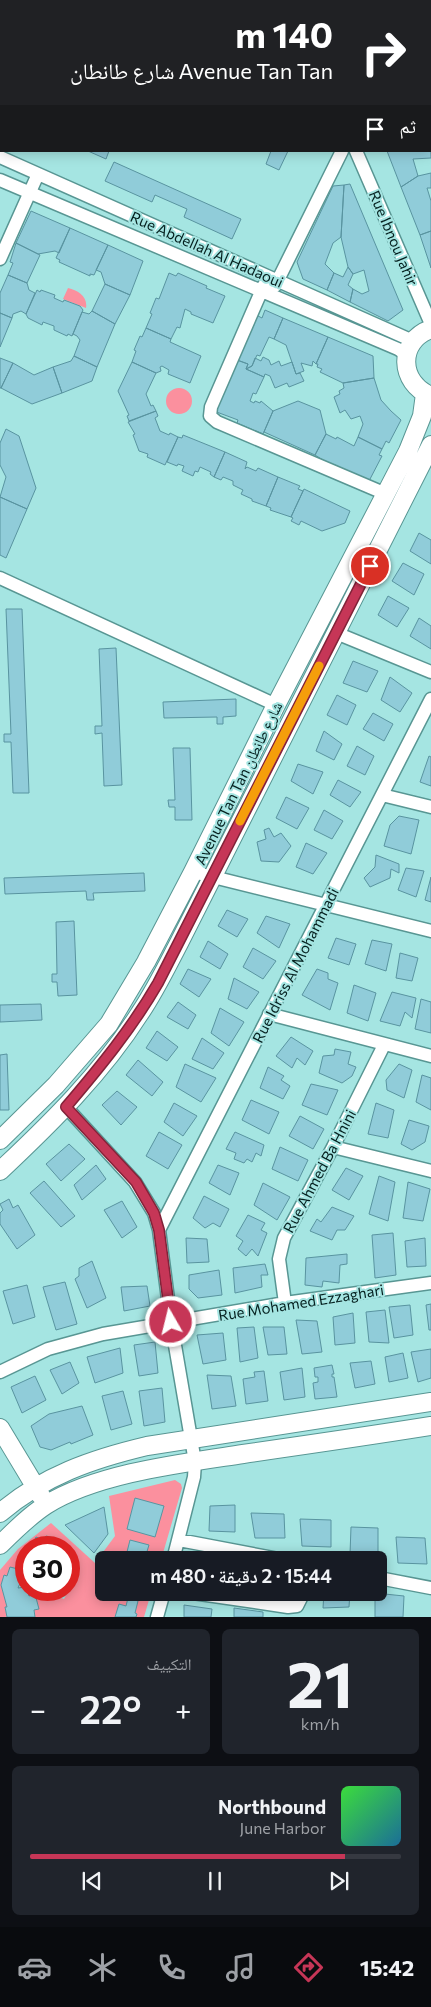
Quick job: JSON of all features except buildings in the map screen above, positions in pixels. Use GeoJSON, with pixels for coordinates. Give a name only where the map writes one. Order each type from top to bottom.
{"type":"FeatureCollection","features":[{"type":"Feature","properties":{"kind":"main road"},"geometry":{"type":"LineString","coordinates":[[428,395],[413,384],[407,370],[410,348],[422,333],[431,329]]}},
{"type":"Feature","properties":{"kind":"main road","name":"Avenue Tan Tan شارع طانطان"},"geometry":{"type":"LineString","coordinates":[[0,1140],[56,1085],[109,1024],[146,962],[194,872],[276,705],[417,432],[428,395]]}},
{"type":"Feature","properties":{"kind":"main road","name":"Avenue Tan Tan شارع طانطان"},"geometry":{"type":"LineString","coordinates":[[0,1171],[66,1107],[105,1061],[140,1014],[179,943],[430,447]]}},
{"type":"Feature","properties":{"kind":"main road"},"geometry":{"type":"LineString","coordinates":[[0,1513],[35,1486],[96,1460],[147,1446],[431,1402]]}},
{"type":"Feature","properties":{"kind":"main road"},"geometry":{"type":"LineString","coordinates":[[0,1544],[47,1505],[88,1486],[113,1479],[195,1462],[431,1426]]}},
{"type":"Feature","properties":{"kind":"main road"},"geometry":{"type":"LineString","coordinates":[[0,1428],[6,1448],[47,1505]]}},
{"type":"Feature","properties":{"kind":"street"},"geometry":{"type":"LineString","coordinates":[[341,152],[273,278],[211,407],[210,416],[217,422],[386,494]]}},
{"type":"Feature","properties":{"kind":"street","name":"Rue Ibnou Jahir"},"geometry":{"type":"LineString","coordinates":[[356,152],[431,324]]}},
{"type":"Feature","properties":{"kind":"street","name":"Rue Abdellah Al Hadaoui"},"geometry":{"type":"LineString","coordinates":[[0,157],[273,278],[410,348]]}},
{"type":"Feature","properties":{"kind":"street"},"geometry":{"type":"LineString","coordinates":[[0,259],[38,174]]}},
{"type":"Feature","properties":{"kind":"street","name":"Rue Abdellah Al Hadaoui"},"geometry":{"type":"LineString","coordinates":[[0,180],[398,349],[410,348]]}},
{"type":"Feature","properties":{"kind":"street"},"geometry":{"type":"LineString","coordinates":[[0,578],[276,705]]}},
{"type":"Feature","properties":{"kind":"street"},"geometry":{"type":"LineString","coordinates":[[336,633],[431,672]]}},
{"type":"Feature","properties":{"kind":"street","name":"Rue Idriss Al Mohammadi"},"geometry":{"type":"LineString","coordinates":[[159,1230],[431,699]]}},
{"type":"Feature","properties":{"kind":"street"},"geometry":{"type":"LineString","coordinates":[[382,795],[431,807]]}},
{"type":"Feature","properties":{"kind":"street"},"geometry":{"type":"LineString","coordinates":[[194,872],[431,931]]}},
{"type":"Feature","properties":{"kind":"street"},"geometry":{"type":"LineString","coordinates":[[269,1014],[431,1056]]}},
{"type":"Feature","properties":{"kind":"street","name":"Rue Ahmed Ba Hnini"},"geometry":{"type":"LineString","coordinates":[[285,1303],[279,1259],[281,1248],[290,1225],[333,1147],[384,1045]]}},
{"type":"Feature","properties":{"kind":"street"},"geometry":{"type":"LineString","coordinates":[[66,1107],[139,1187],[154,1213],[159,1230],[171,1322],[195,1462],[194,1476],[176,1551]]}},
{"type":"Feature","properties":{"kind":"street"},"geometry":{"type":"LineString","coordinates":[[333,1147],[431,1171]]}},
{"type":"Feature","properties":{"kind":"street","name":"Rue Mohamed Ezzaghari"},"geometry":{"type":"LineString","coordinates":[[0,1372],[26,1358],[103,1334],[285,1303],[431,1283]]}},
{"type":"Feature","properties":{"kind":"street"},"geometry":{"type":"LineString","coordinates":[[179,1540],[237,1551]]}},
{"type":"Feature","properties":{"kind":"street"},"geometry":{"type":"LineString","coordinates":[[387,1580],[431,1588]]}},
{"type":"Feature","properties":{"kind":"street"},"geometry":{"type":"LineString","coordinates":[[157,1617],[161,1601]]}},
{"type":"Feature","properties":{"kind":"street"},"geometry":{"type":"LineString","coordinates":[[247,1601],[288,1607],[296,1606],[299,1601]]}},
{"type":"Feature","properties":{"kind":"shaded area"},"geometry":{"type":"Polygon","coordinates":[[[68,288],[75,290],[84,297],[86,308],[63,299],[68,288]]]}},
{"type":"Feature","properties":{"kind":"shaded area"},"geometry":{"type":"Polygon","coordinates":[[[179,388],[188,392],[192,401],[188,410],[179,414],[170,410],[166,401],[170,392],[179,388]]]}},
{"type":"Feature","properties":{"kind":"shaded area"},"geometry":{"type":"Polygon","coordinates":[[[175,1480],[181,1484],[182,1488],[164,1551],[147,1551],[148,1545],[130,1540],[127,1551],[104,1551],[115,1536],[109,1496],[175,1480]],[[135,1499],[127,1529],[155,1537],[163,1506],[135,1499]]]}},
{"type":"Feature","properties":{"kind":"shaded area"},"geometry":{"type":"Polygon","coordinates":[[[51,1523],[65,1536],[34,1536],[51,1523]]]}},
{"type":"Feature","properties":{"kind":"shaded area"},"geometry":{"type":"Polygon","coordinates":[[[80,1549],[95,1563],[95,1601],[127,1601],[126,1606],[119,1604],[115,1617],[35,1617],[34,1610],[39,1609],[37,1601],[80,1601],[80,1549]]]}},
{"type":"Feature","properties":{"kind":"shaded area"},"geometry":{"type":"Polygon","coordinates":[[[15,1552],[15,1568],[10,1567],[7,1576],[4,1575],[1,1585],[7,1607],[5,1607],[7,1617],[0,1617],[0,1570],[15,1552]]]}},
{"type":"Feature","properties":{"kind":"shaded area"},"geometry":{"type":"Polygon","coordinates":[[[138,1601],[149,1601],[144,1617],[136,1617],[137,1614],[135,1613],[138,1601]]]}},
{"type":"Feature","properties":{"kind":"slow traffic"},"geometry":{"type":"LineString","coordinates":[[240,821],[319,666]]}},
{"type":"Feature","properties":{"kind":"route"},"geometry":{"type":"LineString","coordinates":[[171,1322],[159,1230],[154,1213],[136,1182],[66,1107],[105,1061],[140,1014],[158,983],[370,566]]}}]}
